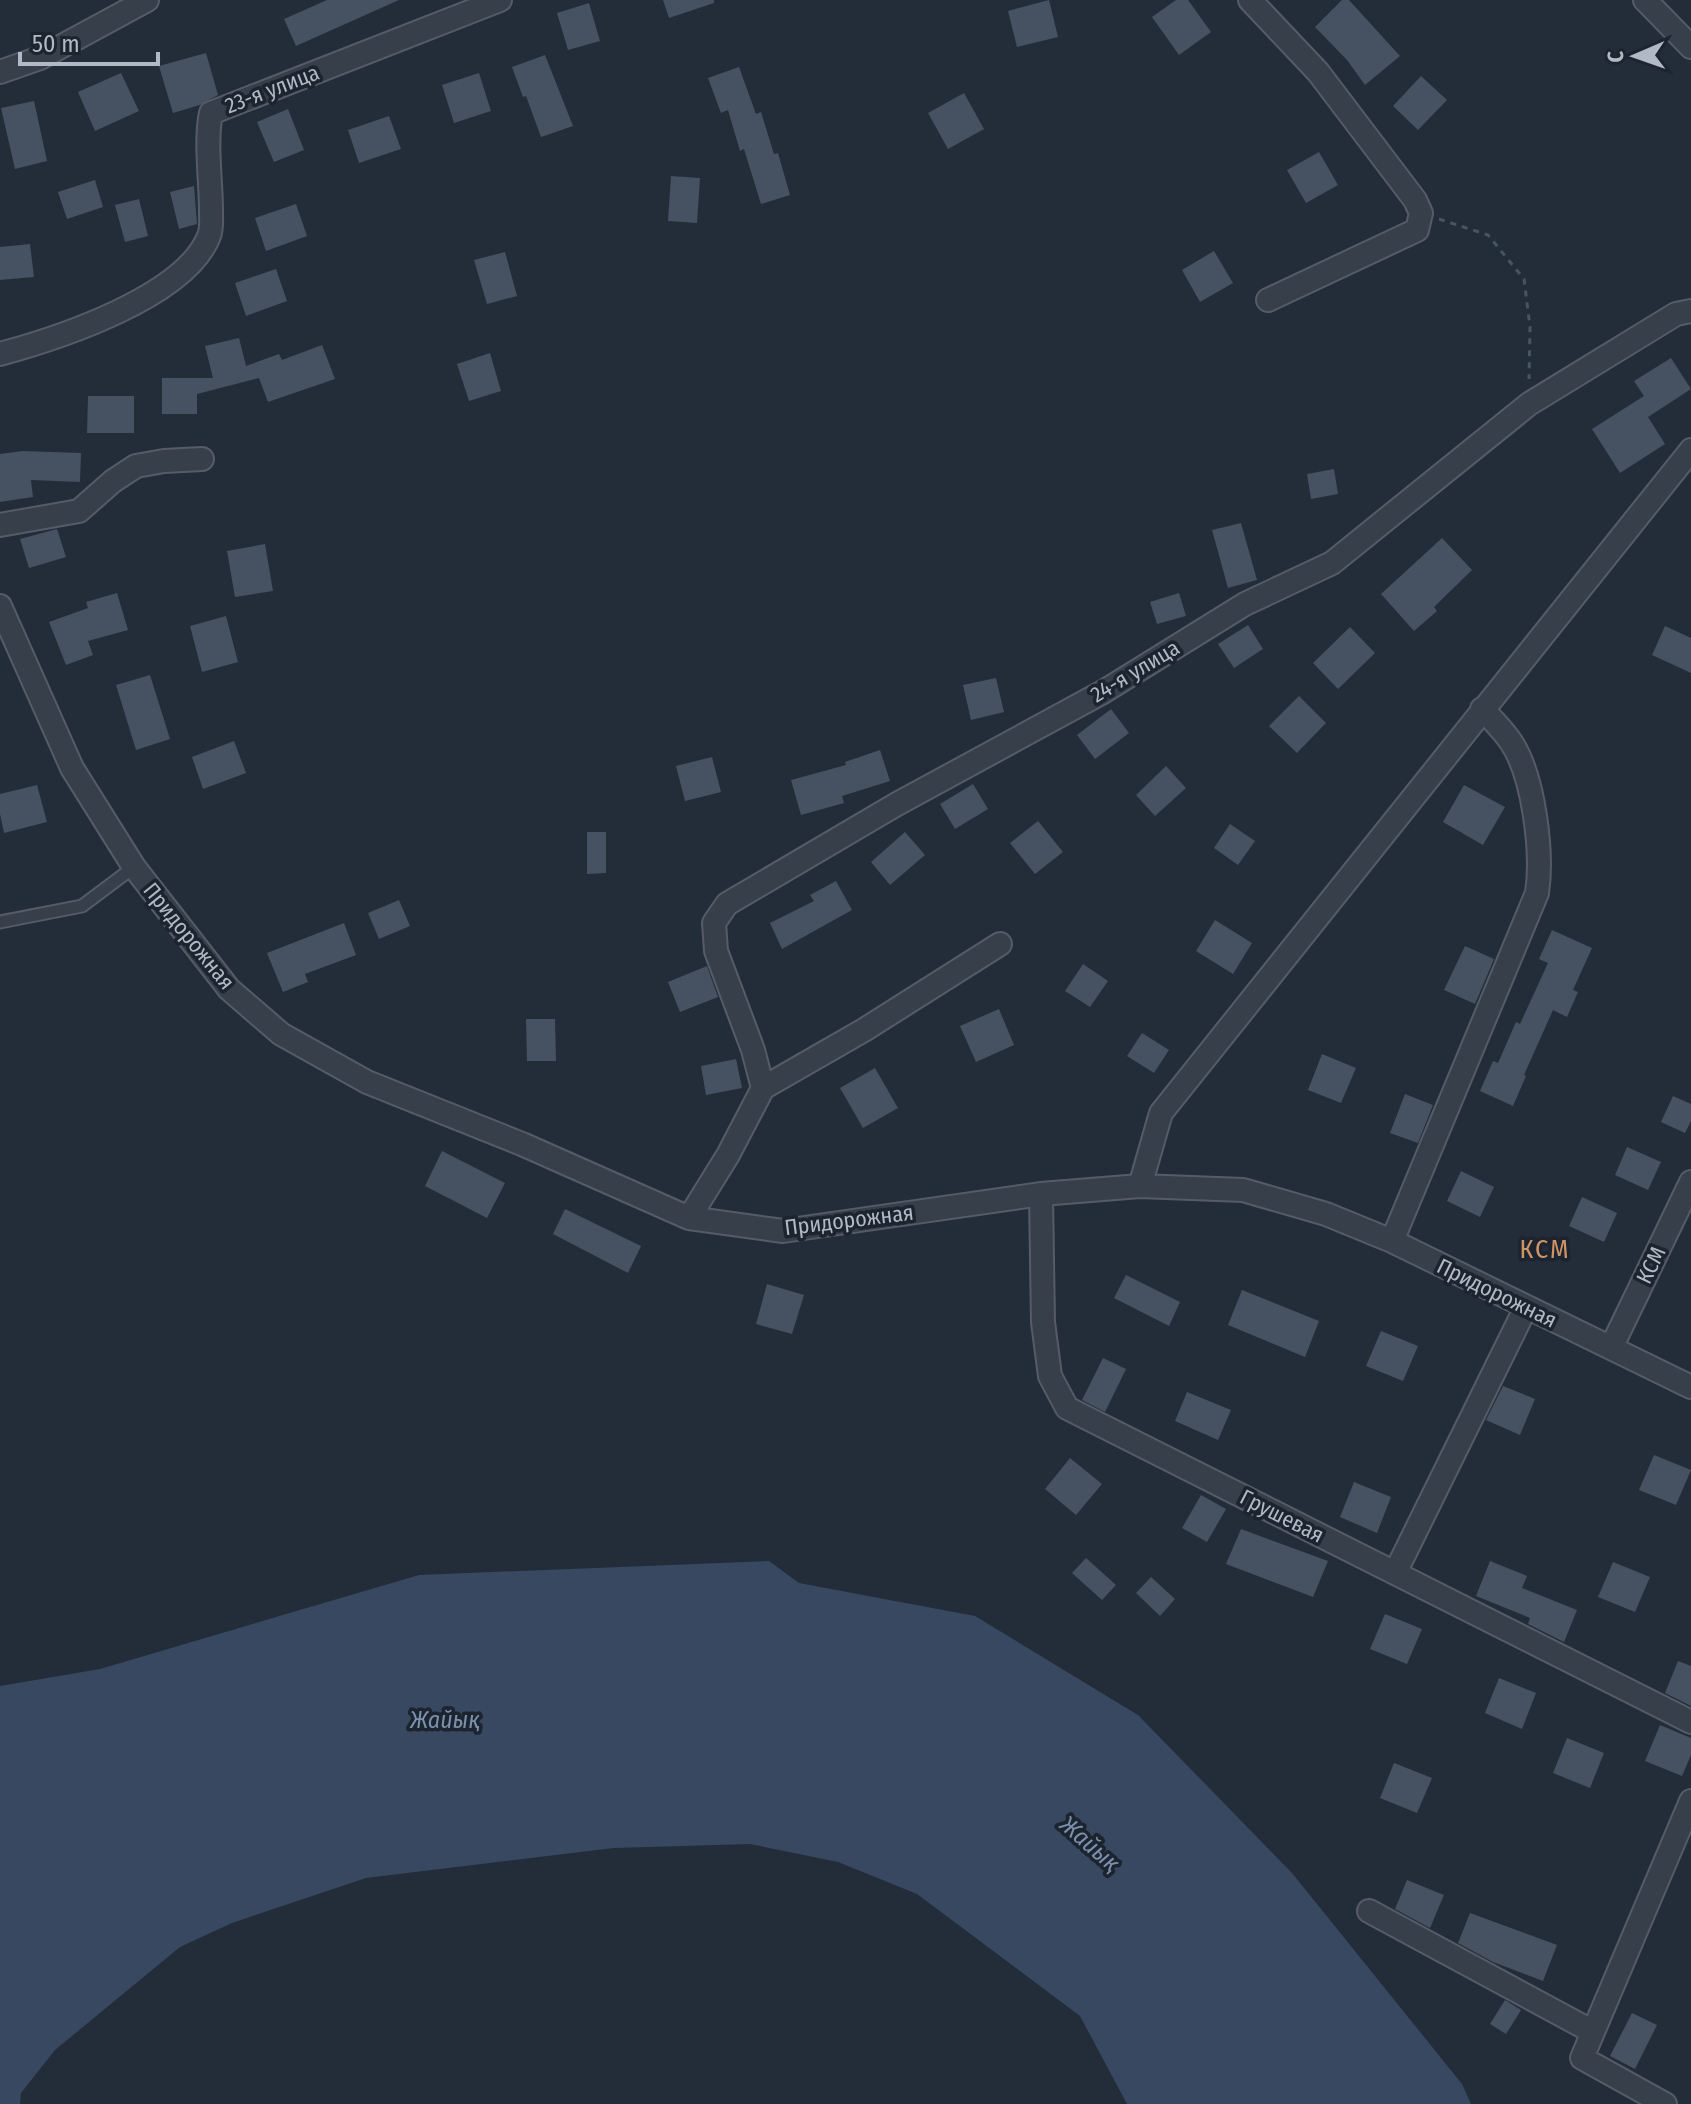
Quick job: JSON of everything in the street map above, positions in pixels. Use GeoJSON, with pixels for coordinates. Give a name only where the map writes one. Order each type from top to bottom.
{"type":"FeatureCollection","features":[{"type":"Feature","properties":{"kind":"street"},"geometry":{"type":"LineString","coordinates":[[0,72],[40,58],[147,0]]}},
{"type":"Feature","properties":{"kind":"street","name":"23-я улица"},"geometry":{"type":"LineString","coordinates":[[0,354],[31,345],[147,298],[190,264],[210,235],[212,175],[208,128],[211,113],[500,0]]}},
{"type":"Feature","properties":{"kind":"street"},"geometry":{"type":"LineString","coordinates":[[1250,0],[1318,72],[1415,200],[1421,213],[1417,230],[1268,300]]}},
{"type":"Feature","properties":{"kind":"street"},"geometry":{"type":"LineString","coordinates":[[1645,0],[1691,47]]}},
{"type":"Feature","properties":{"kind":"street","name":"24-я улица"},"geometry":{"type":"LineString","coordinates":[[763,1088],[753,1050],[716,951],[714,923],[727,904],[897,804],[1103,692],[1245,604],[1332,563],[1529,404],[1676,314],[1691,311]]}},
{"type":"Feature","properties":{"kind":"street"},"geometry":{"type":"LineString","coordinates":[[1140,1186],[1161,1113],[1691,450]]}},
{"type":"Feature","properties":{"kind":"street"},"geometry":{"type":"LineString","coordinates":[[0,525],[79,511],[136,466],[202,459]]}},
{"type":"Feature","properties":{"kind":"street","name":"Придорожная"},"geometry":{"type":"LineString","coordinates":[[0,606],[72,768],[134,867],[229,989],[281,1034],[367,1082],[522,1144],[689,1218],[783,1231],[1041,1194],[1140,1186],[1243,1190],[1326,1214],[1392,1241],[1691,1387]]}},
{"type":"Feature","properties":{"kind":"street"},"geometry":{"type":"LineString","coordinates":[[1392,1241],[1537,893],[1539,877],[1532,795],[1512,743],[1482,709]]}},
{"type":"Feature","properties":{"kind":"street"},"geometry":{"type":"LineString","coordinates":[[689,1218],[728,1155],[763,1088],[864,1030],[1000,944]]}},
{"type":"Feature","properties":{"kind":"street","name":"КСМ"},"geometry":{"type":"LineString","coordinates":[[1611,1348],[1691,1182]]}},
{"type":"Feature","properties":{"kind":"street","name":"Грушевая"},"geometry":{"type":"LineString","coordinates":[[1041,1194],[1043,1322],[1050,1376],[1067,1408],[1691,1722]]}},
{"type":"Feature","properties":{"kind":"street"},"geometry":{"type":"LineString","coordinates":[[1395,1573],[1526,1307]]}},
{"type":"Feature","properties":{"kind":"street"},"geometry":{"type":"LineString","coordinates":[[1665,2104],[1582,2058],[1691,1801]]}},
{"type":"Feature","properties":{"kind":"street"},"geometry":{"type":"LineString","coordinates":[[1369,1911],[1593,2032]]}},
{"type":"Feature","properties":{"kind":"lane"},"geometry":{"type":"LineString","coordinates":[[0,922],[82,906],[134,867]]}},
{"type":"Feature","properties":{"kind":"path"},"geometry":{"type":"LineString","coordinates":[[1421,213],[1488,235],[1524,279],[1530,327],[1529,404]]}},
{"type":"Feature","properties":{"kind":"water","name":"Жайық"},"geometry":{"type":"Polygon","coordinates":[[[769,1561],[799,1583],[975,1616],[1138,1715],[1292,1873],[1462,2084],[1471,2104],[1127,2104],[1080,2016],[917,1894],[838,1862],[750,1844],[614,1848],[366,1878],[232,1923],[180,1947],[55,2050],[21,2093],[20,2104],[0,2104],[0,1686],[100,1669],[419,1575],[769,1561]]]}},
{"type":"Feature","properties":{"kind":"building"},"geometry":{"type":"Polygon","coordinates":[[[327,0],[399,0],[296,46],[284,19],[327,0]]]}},
{"type":"Feature","properties":{"kind":"building"},"geometry":{"type":"Polygon","coordinates":[[[663,0],[714,0],[714,3],[669,18],[663,0]]]}},
{"type":"Feature","properties":{"kind":"building"},"geometry":{"type":"Polygon","coordinates":[[[1049,0],[1058,37],[1017,47],[1008,11],[1049,0]]]}},
{"type":"Feature","properties":{"kind":"building"},"geometry":{"type":"Polygon","coordinates":[[[1176,0],[1188,0],[1211,32],[1179,55],[1152,17],[1176,0]]]}},
{"type":"Feature","properties":{"kind":"building"},"geometry":{"type":"Polygon","coordinates":[[[1342,0],[1349,0],[1400,56],[1365,85],[1347,60],[1315,27],[1342,0]]]}},
{"type":"Feature","properties":{"kind":"building"},"geometry":{"type":"Polygon","coordinates":[[[589,3],[600,41],[568,50],[557,13],[589,3]]]}},
{"type":"Feature","properties":{"kind":"building"},"geometry":{"type":"Polygon","coordinates":[[[206,53],[218,95],[200,105],[173,113],[159,66],[206,53]]]}},
{"type":"Feature","properties":{"kind":"building"},"geometry":{"type":"Polygon","coordinates":[[[545,55],[573,126],[541,137],[512,67],[545,55]]]}},
{"type":"Feature","properties":{"kind":"building"},"geometry":{"type":"Polygon","coordinates":[[[739,67],[756,114],[761,112],[774,154],[778,153],[790,195],[761,204],[728,110],[721,113],[708,78],[739,67]]]}},
{"type":"Feature","properties":{"kind":"building"},"geometry":{"type":"Polygon","coordinates":[[[121,73],[139,111],[95,131],[78,92],[121,73]]]}},
{"type":"Feature","properties":{"kind":"building"},"geometry":{"type":"Polygon","coordinates":[[[479,73],[491,111],[454,123],[442,85],[479,73]]]}},
{"type":"Feature","properties":{"kind":"building"},"geometry":{"type":"Polygon","coordinates":[[[1421,76],[1447,100],[1418,130],[1393,106],[1421,76]]]}},
{"type":"Feature","properties":{"kind":"building"},"geometry":{"type":"Polygon","coordinates":[[[964,93],[984,129],[948,149],[928,113],[964,93]]]}},
{"type":"Feature","properties":{"kind":"building"},"geometry":{"type":"Polygon","coordinates":[[[34,101],[47,161],[15,169],[1,108],[34,101]]]}},
{"type":"Feature","properties":{"kind":"building"},"geometry":{"type":"Polygon","coordinates":[[[288,109],[304,150],[274,162],[257,122],[288,109]]]}},
{"type":"Feature","properties":{"kind":"building"},"geometry":{"type":"Polygon","coordinates":[[[389,116],[401,149],[359,163],[348,130],[389,116]]]}},
{"type":"Feature","properties":{"kind":"building"},"geometry":{"type":"Polygon","coordinates":[[[1319,152],[1338,185],[1306,203],[1287,170],[1319,152]]]}},
{"type":"Feature","properties":{"kind":"building"},"geometry":{"type":"Polygon","coordinates":[[[671,176],[700,178],[697,223],[668,221],[671,176]]]}},
{"type":"Feature","properties":{"kind":"building"},"geometry":{"type":"Polygon","coordinates":[[[95,180],[103,207],[67,219],[58,192],[95,180]]]}},
{"type":"Feature","properties":{"kind":"building"},"geometry":{"type":"Polygon","coordinates":[[[194,186],[197,224],[179,229],[170,192],[194,186]]]}},
{"type":"Feature","properties":{"kind":"building"},"geometry":{"type":"Polygon","coordinates":[[[139,199],[148,236],[125,242],[115,205],[139,199]]]}},
{"type":"Feature","properties":{"kind":"building"},"geometry":{"type":"Polygon","coordinates":[[[296,204],[307,236],[266,251],[255,218],[296,204]]]}},
{"type":"Feature","properties":{"kind":"building"},"geometry":{"type":"Polygon","coordinates":[[[30,244],[34,277],[0,280],[0,247],[30,244]]]}},
{"type":"Feature","properties":{"kind":"building"},"geometry":{"type":"Polygon","coordinates":[[[1214,251],[1233,283],[1200,302],[1182,270],[1214,251]]]}},
{"type":"Feature","properties":{"kind":"building"},"geometry":{"type":"Polygon","coordinates":[[[505,252],[517,296],[487,304],[474,260],[505,252]]]}},
{"type":"Feature","properties":{"kind":"building"},"geometry":{"type":"Polygon","coordinates":[[[276,269],[287,301],[246,316],[235,283],[276,269]]]}},
{"type":"Feature","properties":{"kind":"building"},"geometry":{"type":"Polygon","coordinates":[[[239,338],[246,366],[279,354],[282,360],[322,345],[335,379],[268,402],[259,378],[197,394],[197,414],[162,414],[162,378],[213,378],[205,346],[239,338]]]}},
{"type":"Feature","properties":{"kind":"building"},"geometry":{"type":"Polygon","coordinates":[[[490,353],[501,391],[469,401],[457,364],[490,353]]]}},
{"type":"Feature","properties":{"kind":"building"},"geometry":{"type":"Polygon","coordinates":[[[1671,358],[1691,389],[1648,417],[1665,444],[1620,473],[1592,429],[1644,396],[1634,381],[1671,358]]]}},
{"type":"Feature","properties":{"kind":"building"},"geometry":{"type":"Polygon","coordinates":[[[88,396],[134,396],[134,433],[87,433],[88,396]]]}},
{"type":"Feature","properties":{"kind":"building"},"geometry":{"type":"Polygon","coordinates":[[[23,451],[81,453],[80,482],[31,480],[33,497],[0,502],[0,454],[23,451]]]}},
{"type":"Feature","properties":{"kind":"building"},"geometry":{"type":"Polygon","coordinates":[[[1334,469],[1338,494],[1311,499],[1307,474],[1334,469]]]}},
{"type":"Feature","properties":{"kind":"building"},"geometry":{"type":"Polygon","coordinates":[[[1241,523],[1257,580],[1228,588],[1212,530],[1241,523]]]}},
{"type":"Feature","properties":{"kind":"building"},"geometry":{"type":"Polygon","coordinates":[[[57,529],[66,557],[29,568],[20,539],[57,529]]]}},
{"type":"Feature","properties":{"kind":"building"},"geometry":{"type":"Polygon","coordinates":[[[1442,538],[1472,570],[1434,607],[1437,611],[1414,631],[1381,594],[1442,538]]]}},
{"type":"Feature","properties":{"kind":"building"},"geometry":{"type":"Polygon","coordinates":[[[265,544],[273,591],[235,597],[227,551],[265,544]]]}},
{"type":"Feature","properties":{"kind":"building"},"geometry":{"type":"Polygon","coordinates":[[[117,593],[128,630],[88,641],[93,655],[66,665],[49,622],[88,608],[86,602],[117,593]]]}},
{"type":"Feature","properties":{"kind":"building"},"geometry":{"type":"Polygon","coordinates":[[[1179,593],[1186,616],[1157,624],[1150,602],[1179,593]]]}},
{"type":"Feature","properties":{"kind":"building"},"geometry":{"type":"Polygon","coordinates":[[[226,616],[238,662],[202,672],[190,626],[226,616]]]}},
{"type":"Feature","properties":{"kind":"building"},"geometry":{"type":"Polygon","coordinates":[[[1248,625],[1263,649],[1234,668],[1218,644],[1248,625]]]}},
{"type":"Feature","properties":{"kind":"building"},"geometry":{"type":"Polygon","coordinates":[[[1665,626],[1691,638],[1691,673],[1652,655],[1665,626]]]}},
{"type":"Feature","properties":{"kind":"building"},"geometry":{"type":"Polygon","coordinates":[[[1350,627],[1375,653],[1338,689],[1313,663],[1350,627]]]}},
{"type":"Feature","properties":{"kind":"building"},"geometry":{"type":"Polygon","coordinates":[[[150,675],[170,739],[136,750],[116,685],[150,675]]]}},
{"type":"Feature","properties":{"kind":"building"},"geometry":{"type":"Polygon","coordinates":[[[996,678],[1004,712],[971,720],[963,685],[996,678]]]}},
{"type":"Feature","properties":{"kind":"building"},"geometry":{"type":"Polygon","coordinates":[[[1299,696],[1326,723],[1297,753],[1269,726],[1299,696]]]}},
{"type":"Feature","properties":{"kind":"building"},"geometry":{"type":"Polygon","coordinates":[[[1111,709],[1129,733],[1095,759],[1077,735],[1111,709]]]}},
{"type":"Feature","properties":{"kind":"building"},"geometry":{"type":"Polygon","coordinates":[[[234,741],[246,773],[203,789],[192,757],[234,741]]]}},
{"type":"Feature","properties":{"kind":"building"},"geometry":{"type":"Polygon","coordinates":[[[880,750],[890,781],[842,796],[844,803],[801,815],[791,780],[846,765],[845,762],[880,750]]]}},
{"type":"Feature","properties":{"kind":"building"},"geometry":{"type":"Polygon","coordinates":[[[712,757],[721,792],[685,801],[676,766],[712,757]]]}},
{"type":"Feature","properties":{"kind":"building"},"geometry":{"type":"Polygon","coordinates":[[[1166,766],[1186,788],[1155,816],[1136,795],[1166,766]]]}},
{"type":"Feature","properties":{"kind":"building"},"geometry":{"type":"Polygon","coordinates":[[[973,784],[988,809],[955,829],[940,804],[973,784]]]}},
{"type":"Feature","properties":{"kind":"building"},"geometry":{"type":"Polygon","coordinates":[[[37,785],[47,822],[4,833],[0,794],[37,785]]]}},
{"type":"Feature","properties":{"kind":"building"},"geometry":{"type":"Polygon","coordinates":[[[1464,785],[1505,807],[1483,845],[1443,822],[1464,785]]]}},
{"type":"Feature","properties":{"kind":"building"},"geometry":{"type":"Polygon","coordinates":[[[1038,821],[1063,852],[1035,874],[1010,843],[1038,821]]]}},
{"type":"Feature","properties":{"kind":"building"},"geometry":{"type":"Polygon","coordinates":[[[1230,824],[1255,841],[1238,865],[1214,848],[1230,824]]]}},
{"type":"Feature","properties":{"kind":"building"},"geometry":{"type":"Polygon","coordinates":[[[587,832],[606,832],[606,873],[587,874],[587,832]]]}},
{"type":"Feature","properties":{"kind":"building"},"geometry":{"type":"Polygon","coordinates":[[[905,832],[925,855],[890,885],[871,862],[905,832]]]}},
{"type":"Feature","properties":{"kind":"building"},"geometry":{"type":"Polygon","coordinates":[[[836,881],[852,910],[782,949],[770,923],[814,901],[810,895],[836,881]]]}},
{"type":"Feature","properties":{"kind":"building"},"geometry":{"type":"Polygon","coordinates":[[[399,900],[410,926],[379,939],[368,913],[399,900]]]}},
{"type":"Feature","properties":{"kind":"building"},"geometry":{"type":"Polygon","coordinates":[[[1215,920],[1252,943],[1233,974],[1196,951],[1215,920]]]}},
{"type":"Feature","properties":{"kind":"building"},"geometry":{"type":"Polygon","coordinates":[[[344,923],[356,955],[305,974],[308,982],[283,992],[267,953],[344,923]]]}},
{"type":"Feature","properties":{"kind":"building"},"geometry":{"type":"Polygon","coordinates":[[[1552,930],[1592,948],[1573,990],[1578,992],[1567,1017],[1553,1010],[1513,1106],[1480,1091],[1493,1061],[1498,1063],[1516,1022],[1520,1024],[1548,963],[1539,959],[1552,930]]]}},
{"type":"Feature","properties":{"kind":"building"},"geometry":{"type":"Polygon","coordinates":[[[1465,946],[1494,959],[1475,1004],[1444,990],[1465,946]]]}},
{"type":"Feature","properties":{"kind":"building"},"geometry":{"type":"Polygon","coordinates":[[[1083,964],[1108,981],[1090,1007],[1065,991],[1083,964]]]}},
{"type":"Feature","properties":{"kind":"building"},"geometry":{"type":"Polygon","coordinates":[[[707,966],[718,997],[680,1012],[668,982],[707,966]]]}},
{"type":"Feature","properties":{"kind":"building"},"geometry":{"type":"Polygon","coordinates":[[[999,1009],[1014,1045],[976,1062],[960,1026],[999,1009]]]}},
{"type":"Feature","properties":{"kind":"building"},"geometry":{"type":"Polygon","coordinates":[[[526,1019],[555,1019],[556,1061],[527,1061],[526,1019]]]}},
{"type":"Feature","properties":{"kind":"building"},"geometry":{"type":"Polygon","coordinates":[[[1142,1033],[1169,1050],[1154,1073],[1127,1056],[1142,1033]]]}},
{"type":"Feature","properties":{"kind":"building"},"geometry":{"type":"Polygon","coordinates":[[[1322,1054],[1356,1068],[1341,1103],[1308,1090],[1322,1054]]]}},
{"type":"Feature","properties":{"kind":"building"},"geometry":{"type":"Polygon","coordinates":[[[736,1059],[742,1088],[706,1095],[701,1066],[736,1059]]]}},
{"type":"Feature","properties":{"kind":"building"},"geometry":{"type":"Polygon","coordinates":[[[875,1068],[898,1108],[863,1128],[840,1088],[875,1068]]]}},
{"type":"Feature","properties":{"kind":"building"},"geometry":{"type":"Polygon","coordinates":[[[1405,1094],[1433,1105],[1418,1143],[1390,1133],[1405,1094]]]}},
{"type":"Feature","properties":{"kind":"building"},"geometry":{"type":"Polygon","coordinates":[[[1673,1096],[1691,1104],[1691,1121],[1685,1133],[1661,1122],[1673,1096]]]}},
{"type":"Feature","properties":{"kind":"building"},"geometry":{"type":"Polygon","coordinates":[[[1627,1147],[1661,1162],[1648,1190],[1615,1175],[1627,1147]]]}},
{"type":"Feature","properties":{"kind":"building"},"geometry":{"type":"Polygon","coordinates":[[[442,1151],[505,1183],[487,1218],[425,1186],[442,1151]]]}},
{"type":"Feature","properties":{"kind":"building"},"geometry":{"type":"Polygon","coordinates":[[[1461,1171],[1494,1187],[1480,1217],[1447,1201],[1461,1171]]]}},
{"type":"Feature","properties":{"kind":"building"},"geometry":{"type":"Polygon","coordinates":[[[1582,1197],[1617,1213],[1604,1242],[1569,1226],[1582,1197]]]}},
{"type":"Feature","properties":{"kind":"building"},"geometry":{"type":"Polygon","coordinates":[[[565,1209],[641,1246],[628,1273],[553,1234],[565,1209]]]}},
{"type":"Feature","properties":{"kind":"building"},"geometry":{"type":"Polygon","coordinates":[[[1126,1275],[1180,1302],[1169,1326],[1114,1298],[1126,1275]]]}},
{"type":"Feature","properties":{"kind":"building"},"geometry":{"type":"Polygon","coordinates":[[[767,1284],[804,1295],[792,1334],[756,1324],[767,1284]]]}},
{"type":"Feature","properties":{"kind":"building"},"geometry":{"type":"Polygon","coordinates":[[[1242,1290],[1319,1321],[1305,1357],[1228,1325],[1242,1290]]]}},
{"type":"Feature","properties":{"kind":"building"},"geometry":{"type":"Polygon","coordinates":[[[1381,1331],[1418,1346],[1403,1381],[1366,1366],[1381,1331]]]}},
{"type":"Feature","properties":{"kind":"building"},"geometry":{"type":"Polygon","coordinates":[[[1103,1358],[1126,1369],[1105,1412],[1082,1400],[1103,1358]]]}},
{"type":"Feature","properties":{"kind":"building"},"geometry":{"type":"Polygon","coordinates":[[[1503,1386],[1535,1399],[1520,1435],[1486,1420],[1503,1386]]]}},
{"type":"Feature","properties":{"kind":"building"},"geometry":{"type":"Polygon","coordinates":[[[1187,1392],[1231,1410],[1218,1440],[1175,1421],[1187,1392]]]}},
{"type":"Feature","properties":{"kind":"building"},"geometry":{"type":"Polygon","coordinates":[[[1654,1455],[1691,1470],[1676,1505],[1639,1490],[1654,1455]]]}},
{"type":"Feature","properties":{"kind":"building"},"geometry":{"type":"Polygon","coordinates":[[[1070,1458],[1102,1484],[1076,1515],[1045,1489],[1070,1458]]]}},
{"type":"Feature","properties":{"kind":"building"},"geometry":{"type":"Polygon","coordinates":[[[1354,1482],[1391,1497],[1377,1533],[1340,1517],[1354,1482]]]}},
{"type":"Feature","properties":{"kind":"building"},"geometry":{"type":"Polygon","coordinates":[[[1201,1495],[1226,1509],[1207,1542],[1182,1528],[1201,1495]]]}},
{"type":"Feature","properties":{"kind":"building"},"geometry":{"type":"Polygon","coordinates":[[[1241,1529],[1328,1561],[1313,1597],[1226,1564],[1241,1529]]]}},
{"type":"Feature","properties":{"kind":"building"},"geometry":{"type":"Polygon","coordinates":[[[1086,1558],[1116,1585],[1102,1600],[1072,1573],[1086,1558]]]}},
{"type":"Feature","properties":{"kind":"building"},"geometry":{"type":"Polygon","coordinates":[[[1490,1561],[1527,1576],[1522,1588],[1577,1610],[1564,1642],[1528,1624],[1530,1618],[1476,1596],[1490,1561]]]}},
{"type":"Feature","properties":{"kind":"building"},"geometry":{"type":"Polygon","coordinates":[[[1613,1562],[1650,1577],[1635,1612],[1598,1597],[1613,1562]]]}},
{"type":"Feature","properties":{"kind":"building"},"geometry":{"type":"Polygon","coordinates":[[[1151,1577],[1175,1599],[1160,1616],[1136,1593],[1151,1577]]]}},
{"type":"Feature","properties":{"kind":"building"},"geometry":{"type":"Polygon","coordinates":[[[1385,1614],[1422,1629],[1407,1664],[1370,1649],[1385,1614]]]}},
{"type":"Feature","properties":{"kind":"building"},"geometry":{"type":"Polygon","coordinates":[[[1678,1661],[1691,1666],[1691,1706],[1665,1693],[1678,1661]]]}},
{"type":"Feature","properties":{"kind":"building"},"geometry":{"type":"Polygon","coordinates":[[[1499,1678],[1536,1693],[1522,1729],[1485,1713],[1499,1678]]]}},
{"type":"Feature","properties":{"kind":"building"},"geometry":{"type":"Polygon","coordinates":[[[1660,1725],[1691,1738],[1691,1755],[1682,1776],[1645,1761],[1660,1725]]]}},
{"type":"Feature","properties":{"kind":"building"},"geometry":{"type":"Polygon","coordinates":[[[1567,1738],[1604,1753],[1590,1788],[1553,1773],[1567,1738]]]}},
{"type":"Feature","properties":{"kind":"building"},"geometry":{"type":"Polygon","coordinates":[[[1394,1763],[1432,1778],[1417,1813],[1380,1798],[1394,1763]]]}},
{"type":"Feature","properties":{"kind":"building"},"geometry":{"type":"Polygon","coordinates":[[[1407,1880],[1444,1895],[1430,1928],[1395,1909],[1407,1880]]]}},
{"type":"Feature","properties":{"kind":"building"},"geometry":{"type":"Polygon","coordinates":[[[1470,1913],[1557,1945],[1543,1981],[1493,1962],[1458,1943],[1470,1913]]]}},
{"type":"Feature","properties":{"kind":"building"},"geometry":{"type":"Polygon","coordinates":[[[1505,2000],[1521,2010],[1506,2034],[1490,2024],[1505,2000]]]}},
{"type":"Feature","properties":{"kind":"building"},"geometry":{"type":"Polygon","coordinates":[[[1632,2013],[1657,2025],[1635,2069],[1610,2056],[1632,2013]]]}},
{"type":"Feature","properties":{"kind":"district","name":"КСМ"},"geometry":{"type":"Point","coordinates":[1545,1249]}}]}
